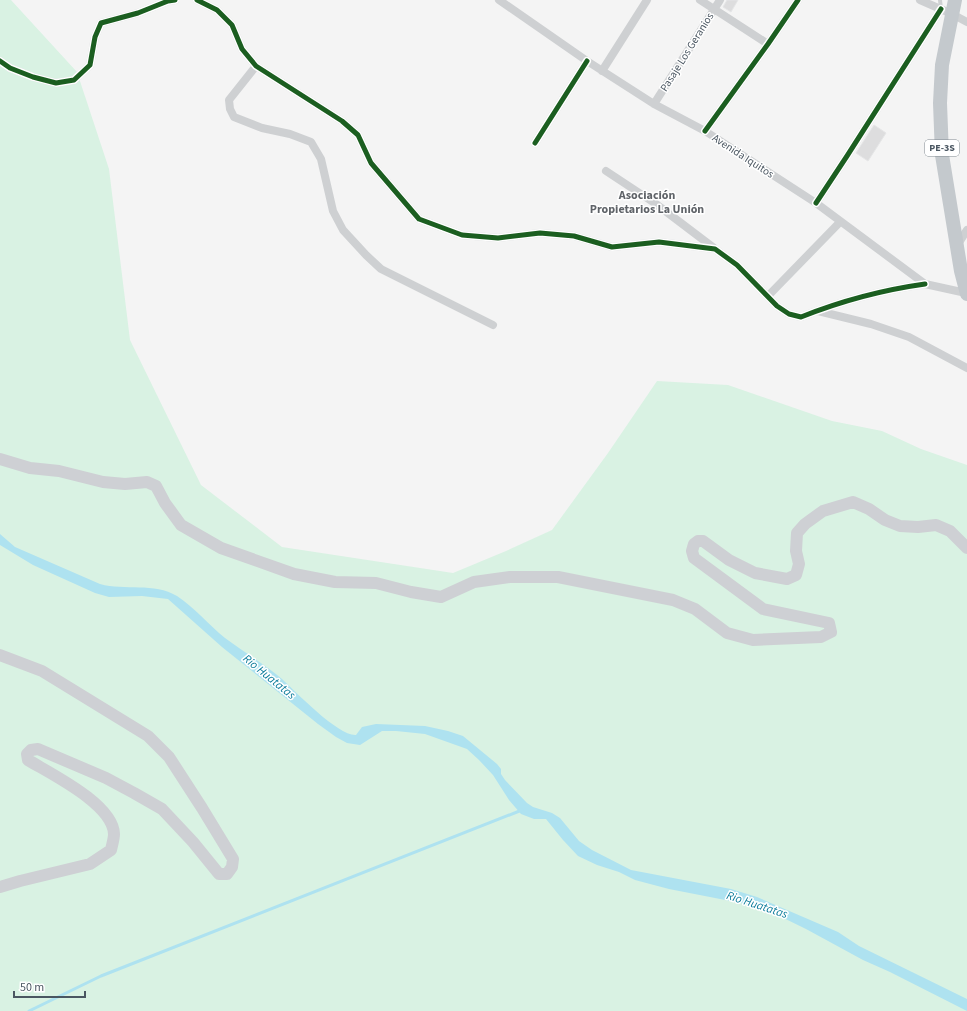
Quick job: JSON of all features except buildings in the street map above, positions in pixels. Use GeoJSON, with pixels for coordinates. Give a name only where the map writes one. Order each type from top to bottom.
{"type":"FeatureCollection","features":[{"type":"Feature","properties":{"kind":"highway","name":"PE-3S"},"geometry":{"type":"LineString","coordinates":[[949,7],[942,64],[940,103],[942,155],[958,244],[961,271],[967,294]]}},
{"type":"Feature","properties":{"kind":"main road"},"geometry":{"type":"LineString","coordinates":[[0,459],[30,468],[59,472],[103,482],[125,484],[147,482],[156,486],[165,503],[182,525],[221,548],[294,574],[335,582],[376,583],[411,592],[441,597],[474,582],[510,577],[558,577],[673,600],[695,609],[727,633],[753,640],[821,637],[831,632],[829,623],[763,609],[694,558],[692,551],[694,544],[698,541],[703,541],[729,560],[755,573],[787,579],[796,575],[799,564],[796,551],[797,533],[805,524],[823,511],[853,502],[869,509],[885,520],[900,526],[918,527],[936,525],[950,531],[967,548]]}},
{"type":"Feature","properties":{"kind":"main road"},"geometry":{"type":"LineString","coordinates":[[0,655],[42,671],[148,736],[169,757],[233,859],[232,867],[227,874],[218,874],[193,842],[162,809],[106,778],[38,749],[31,750],[27,754],[28,760],[85,794],[108,817],[114,834],[111,850],[90,864],[20,880],[0,888]]}},
{"type":"Feature","properties":{"kind":"street"},"geometry":{"type":"LineString","coordinates":[[0,61],[10,68],[32,77],[56,83],[74,80],[90,65],[95,37],[101,23],[138,13],[168,1],[175,0]]}},
{"type":"Feature","properties":{"kind":"street"},"geometry":{"type":"LineString","coordinates":[[197,0],[217,10],[232,24],[242,49],[256,66],[342,121],[358,135],[371,163],[419,219],[462,235],[498,238],[540,233],[574,236],[612,247],[659,242],[715,249]]}},
{"type":"Feature","properties":{"kind":"street","name":"Avenida Iquitos"},"geometry":{"type":"LineString","coordinates":[[499,0],[587,62],[654,104],[705,131],[816,203],[925,284],[967,294]]}},
{"type":"Feature","properties":{"kind":"street"},"geometry":{"type":"LineString","coordinates":[[602,71],[647,0]]}},
{"type":"Feature","properties":{"kind":"street"},"geometry":{"type":"LineString","coordinates":[[700,0],[768,44]]}},
{"type":"Feature","properties":{"kind":"street","name":"Pasaje Los Geranios"},"geometry":{"type":"LineString","coordinates":[[654,104],[720,0]]}},
{"type":"Feature","properties":{"kind":"street"},"geometry":{"type":"LineString","coordinates":[[705,131],[798,0]]}},
{"type":"Feature","properties":{"kind":"street"},"geometry":{"type":"LineString","coordinates":[[920,0],[949,7],[967,22]]}},
{"type":"Feature","properties":{"kind":"street"},"geometry":{"type":"LineString","coordinates":[[816,203],[949,7]]}},
{"type":"Feature","properties":{"kind":"street"},"geometry":{"type":"LineString","coordinates":[[535,143],[587,62]]}},
{"type":"Feature","properties":{"kind":"street"},"geometry":{"type":"LineString","coordinates":[[256,66],[229,100],[230,109],[234,117],[262,128],[290,134],[311,142],[321,159],[333,211],[343,230],[366,255],[381,269],[493,325]]}},
{"type":"Feature","properties":{"kind":"street"},"geometry":{"type":"LineString","coordinates":[[606,171],[656,204],[737,265],[777,306],[789,314],[797,317],[892,288],[925,284]]}},
{"type":"Feature","properties":{"kind":"street"},"geometry":{"type":"LineString","coordinates":[[768,296],[840,222]]}},
{"type":"Feature","properties":{"kind":"street"},"geometry":{"type":"LineString","coordinates":[[958,244],[967,230]]}},
{"type":"Feature","properties":{"kind":"street"},"geometry":{"type":"LineString","coordinates":[[818,310],[871,324],[909,337],[967,368]]}},
{"type":"Feature","properties":{"kind":"lane"},"geometry":{"type":"LineString","coordinates":[[940,0],[949,7]]}},
{"type":"Feature","properties":{"kind":"green space"},"geometry":{"type":"Polygon","coordinates":[[[0,0],[11,0],[77,72],[109,169],[130,340],[201,485],[282,547],[453,573],[506,551],[552,530],[608,453],[657,381],[728,385],[832,421],[882,431],[921,449],[967,465],[967,1011],[0,1011],[0,0]]]}},
{"type":"Feature","properties":{"kind":"water"},"geometry":{"type":"Polygon","coordinates":[[[0,534],[15,547],[100,584],[119,587],[159,589],[177,596],[225,638],[282,679],[328,721],[348,733],[356,735],[362,727],[376,724],[425,726],[463,736],[497,764],[501,769],[501,774],[505,780],[527,803],[533,807],[552,813],[560,818],[579,841],[592,850],[631,870],[731,889],[757,897],[838,932],[859,946],[967,999],[967,1011],[863,960],[806,929],[761,907],[669,889],[635,880],[578,856],[546,819],[534,819],[521,814],[509,800],[493,775],[467,749],[425,734],[396,731],[382,731],[360,745],[347,743],[318,724],[222,647],[168,599],[142,596],[109,597],[95,593],[33,565],[0,545],[0,534]]]}},
{"type":"Feature","properties":{"kind":"waterway","name":"Rio Huatatas"},"geometry":{"type":"LineString","coordinates":[[29,1011],[101,976],[522,810]]}},
{"type":"Feature","properties":{"kind":"cycle path"},"geometry":{"type":"LineString","coordinates":[[0,61],[10,68],[33,77],[56,83],[74,80],[90,65],[95,37],[101,23],[138,13],[168,1],[175,0]]}},
{"type":"Feature","properties":{"kind":"cycle path"},"geometry":{"type":"LineString","coordinates":[[197,0],[217,10],[232,25],[242,49],[256,66],[342,121],[358,135],[371,163],[419,219],[462,235],[498,238],[540,233],[574,236],[612,247],[659,242],[715,249],[737,265],[777,306],[789,314],[801,317],[862,297],[893,289],[925,284]]}},
{"type":"Feature","properties":{"kind":"cycle path"},"geometry":{"type":"LineString","coordinates":[[705,131],[798,0]]}},
{"type":"Feature","properties":{"kind":"cycle path"},"geometry":{"type":"LineString","coordinates":[[816,203],[941,9]]}},
{"type":"Feature","properties":{"kind":"cycle path"},"geometry":{"type":"LineString","coordinates":[[535,143],[587,61]]}},
{"type":"Feature","properties":{"kind":"district","name":"Asociación Propietarios La Unión"},"geometry":{"type":"Point","coordinates":[647,202]}}]}
